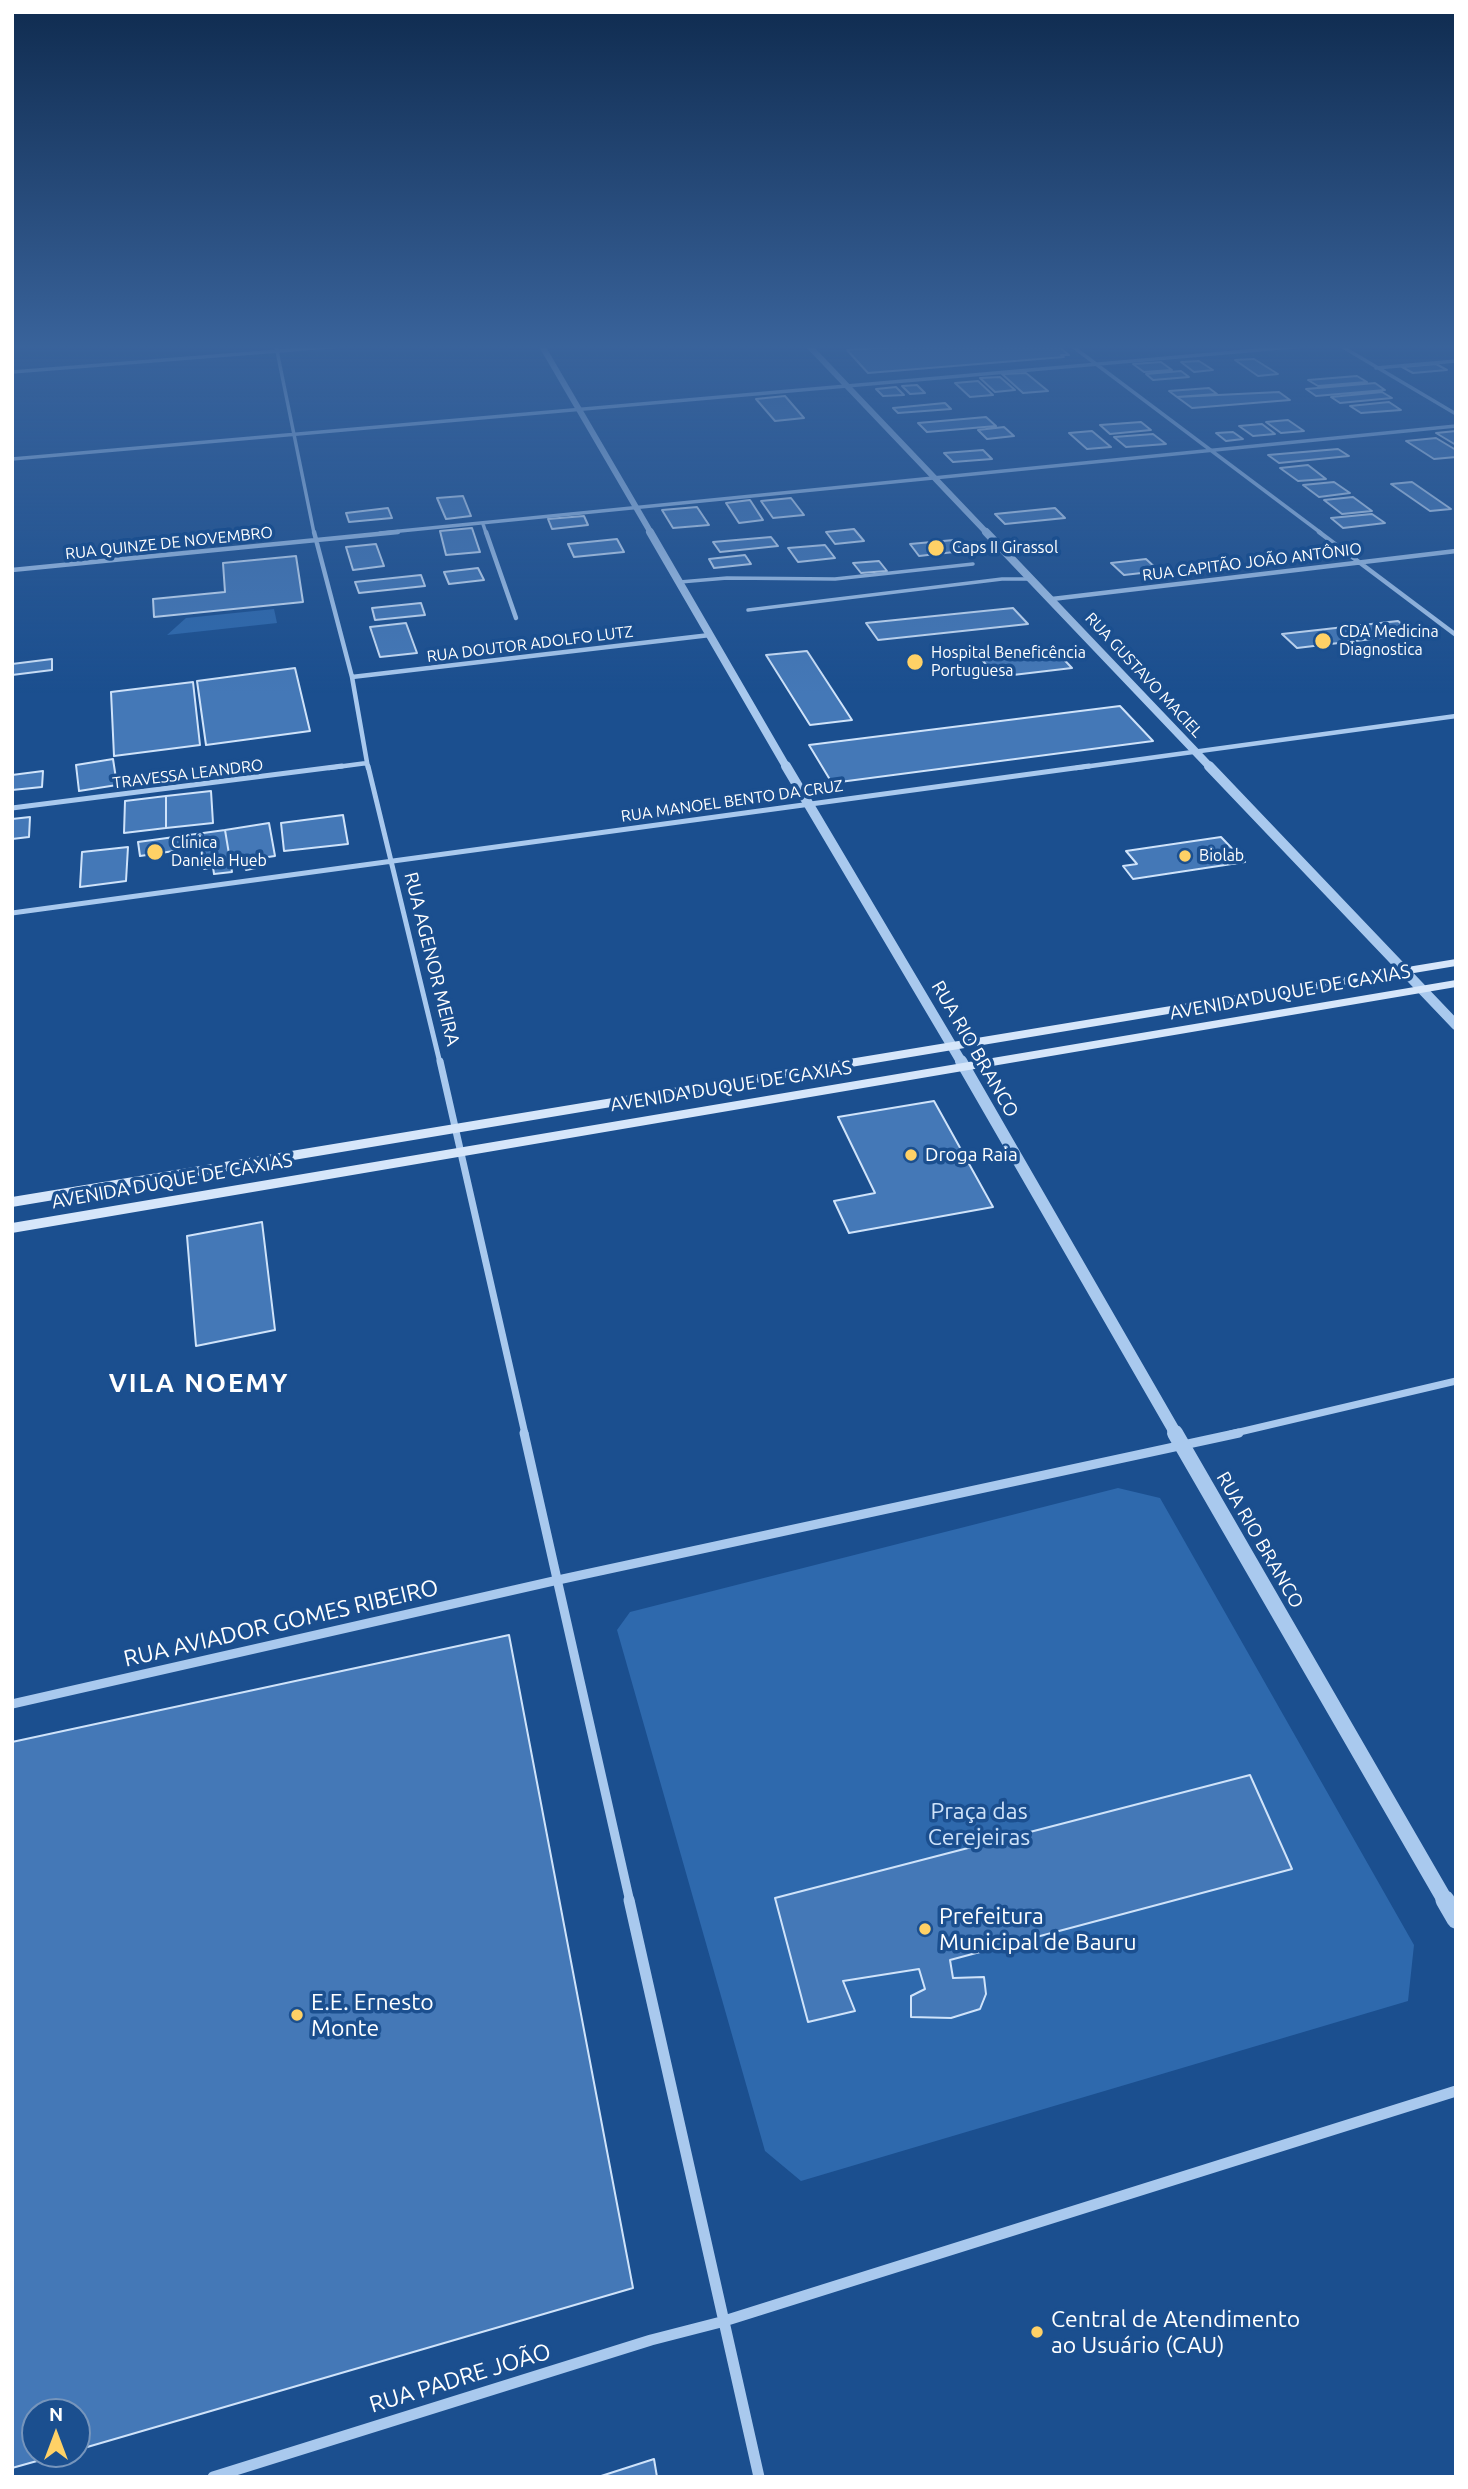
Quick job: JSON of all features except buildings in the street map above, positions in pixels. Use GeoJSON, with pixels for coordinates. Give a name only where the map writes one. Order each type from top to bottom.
{"type":"FeatureCollection","features":[{"type":"Feature","properties":{"kind":"main road","name":"AVENIDA DUQUE DE CAXIAS"},"geometry":{"type":"LineString","coordinates":[[12,1202],[1456,962]]}},
{"type":"Feature","properties":{"kind":"main road","name":"AVENIDA DUQUE DE CAXIAS"},"geometry":{"type":"LineString","coordinates":[[12,1228],[1456,983]]}},
{"type":"Feature","properties":{"kind":"street","name":"RUA AGENOR MEIRA"},"geometry":{"type":"LineString","coordinates":[[300,462],[316,541],[352,677],[367,763],[456,1128],[558,1580]]}},
{"type":"Feature","properties":{"kind":"street","name":"RUA RIO BRANCO"},"geometry":{"type":"LineString","coordinates":[[612,462],[1456,1919]]}},
{"type":"Feature","properties":{"kind":"street","name":"RUA GUSTAVO MACIEL"},"geometry":{"type":"LineString","coordinates":[[919,462],[1456,1025]]}},
{"type":"Feature","properties":{"kind":"street","name":"RUA QUINZE DE NOVEMBRO"},"geometry":{"type":"LineString","coordinates":[[12,570],[1101,462]]}},
{"type":"Feature","properties":{"kind":"street"},"geometry":{"type":"LineString","coordinates":[[1226,462],[1456,635]]}},
{"type":"Feature","properties":{"kind":"street"},"geometry":{"type":"LineString","coordinates":[[483,524],[516,618]]}},
{"type":"Feature","properties":{"kind":"street","name":"RUA CAPITÃO JOÃO ANTÔNIO"},"geometry":{"type":"LineString","coordinates":[[1052,599],[1456,551]]}},
{"type":"Feature","properties":{"kind":"street","name":"RUA DOUTOR ADOLFO LUTZ"},"geometry":{"type":"LineString","coordinates":[[352,677],[710,635]]}},
{"type":"Feature","properties":{"kind":"street","name":"RUA MANOEL BENTO DA CRUZ"},"geometry":{"type":"LineString","coordinates":[[12,913],[1456,716]]}},
{"type":"Feature","properties":{"kind":"street","name":"TRAVESSA LEANDRO"},"geometry":{"type":"LineString","coordinates":[[12,808],[367,763]]}},
{"type":"Feature","properties":{"kind":"street"},"geometry":{"type":"LineString","coordinates":[[759,2477],[721,2322],[558,1580],[1183,1446],[1456,1381]]}},
{"type":"Feature","properties":{"kind":"street","name":"RUA AVIADOR GOMES RIBEIRO"},"geometry":{"type":"LineString","coordinates":[[12,1704],[558,1580]]}},
{"type":"Feature","properties":{"kind":"street"},"geometry":{"type":"LineString","coordinates":[[721,2322],[1456,2091]]}},
{"type":"Feature","properties":{"kind":"street","name":"RUA PADRE JOÃO"},"geometry":{"type":"LineString","coordinates":[[213,2477],[651,2340],[721,2322]]}},
{"type":"Feature","properties":{"kind":"lane"},"geometry":{"type":"LineString","coordinates":[[680,582],[727,578],[835,579],[974,564]]}},
{"type":"Feature","properties":{"kind":"lane"},"geometry":{"type":"LineString","coordinates":[[748,610],[1002,579],[1032,579]]}},
{"type":"Feature","properties":{"kind":"green space"},"geometry":{"type":"Polygon","coordinates":[[[274,609],[277,623],[167,635],[186,618],[274,609]]]}},
{"type":"Feature","properties":{"kind":"green space","name":"Praça das Cerejeiras"},"geometry":{"type":"Polygon","coordinates":[[[1118,1488],[1160,1498],[1414,1945],[1408,2001],[801,2181],[765,2151],[617,1630],[630,1612],[1118,1488]]]}},
{"type":"Feature","properties":{"kind":"place","name":"Caps II Girassol"},"geometry":{"type":"Point","coordinates":[936,548]}},
{"type":"Feature","properties":{"kind":"place","name":"CDA Medicina Diagnostica"},"geometry":{"type":"Point","coordinates":[1323,641]}},
{"type":"Feature","properties":{"kind":"place","name":"Hospital Beneficência Portuguesa"},"geometry":{"type":"Point","coordinates":[915,662]}},
{"type":"Feature","properties":{"kind":"place","name":"Clinica Daniela Hueb"},"geometry":{"type":"Point","coordinates":[155,852]}},
{"type":"Feature","properties":{"kind":"place","name":"Biolab"},"geometry":{"type":"Point","coordinates":[1185,856]}},
{"type":"Feature","properties":{"kind":"place","name":"Droga Raia"},"geometry":{"type":"Point","coordinates":[911,1155]}},
{"type":"Feature","properties":{"kind":"place","name":"Prefeitura Municipal de Bauru"},"geometry":{"type":"Point","coordinates":[925,1929]}},
{"type":"Feature","properties":{"kind":"place","name":"E.E. Ernesto Monte"},"geometry":{"type":"Point","coordinates":[297,2015]}},
{"type":"Feature","properties":{"kind":"place","name":"Central de Atendimento ao Usuário (CAU)"},"geometry":{"type":"Point","coordinates":[1037,2332]}},
{"type":"Feature","properties":{"kind":"district","name":"VILA NOEMY"},"geometry":{"type":"Point","coordinates":[199,1383]}}]}
